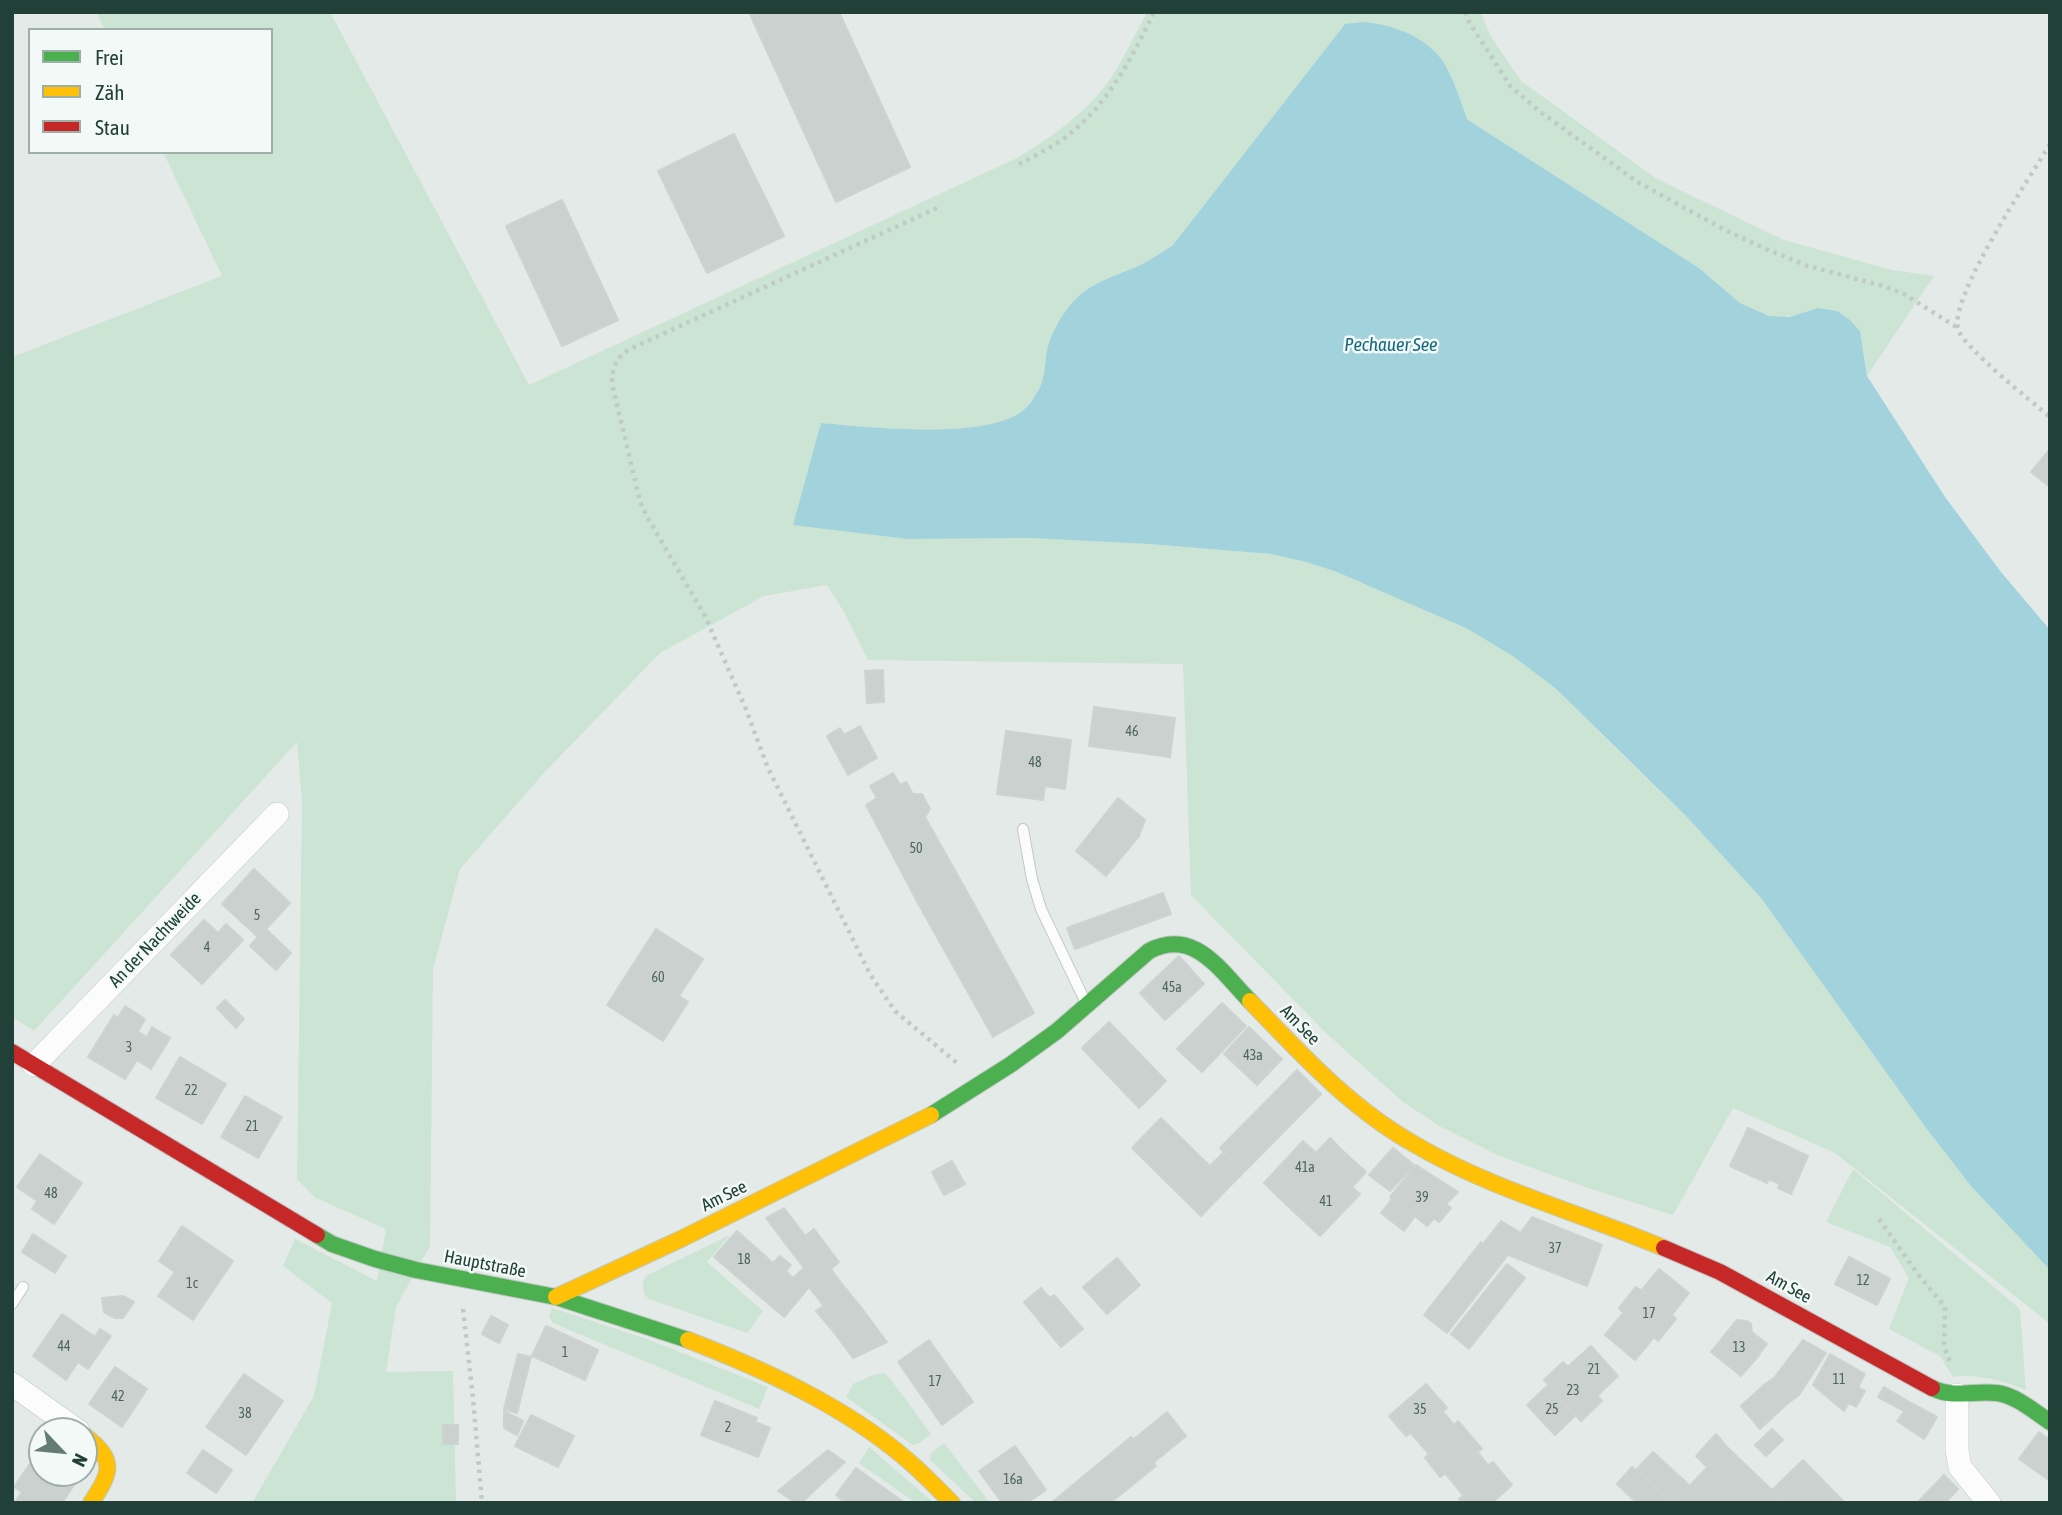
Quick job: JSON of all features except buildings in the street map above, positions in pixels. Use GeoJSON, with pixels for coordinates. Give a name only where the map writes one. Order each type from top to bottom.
{"type":"FeatureCollection","features":[{"type":"Feature","properties":{"kind":"street","name":"An der Nachtweide"},"geometry":{"type":"LineString","coordinates":[[34,1065],[277,814]]}},
{"type":"Feature","properties":{"kind":"street","name":"Am See"},"geometry":{"type":"LineString","coordinates":[[556,1297],[907,1128],[981,1084],[1049,1037],[1149,951],[1169,942],[1188,944],[1202,951],[1325,1078],[1392,1130],[1431,1155],[1492,1183],[1637,1237],[1720,1272],[1929,1386],[1957,1395],[1996,1392],[2022,1404],[2050,1422]]}},
{"type":"Feature","properties":{"kind":"street","name":"Hauptstraße"},"geometry":{"type":"LineString","coordinates":[[12,1052],[332,1244],[416,1270],[556,1297],[677,1336],[784,1380],[867,1430],[905,1458],[952,1503]]}},
{"type":"Feature","properties":{"kind":"street"},"geometry":{"type":"LineString","coordinates":[[12,1384],[58,1417]]}},
{"type":"Feature","properties":{"kind":"street"},"geometry":{"type":"LineString","coordinates":[[1957,1395],[1957,1450],[1961,1467],[1989,1503]]}},
{"type":"Feature","properties":{"kind":"street"},"geometry":{"type":"LineString","coordinates":[[91,1503],[105,1481],[108,1466],[103,1451],[98,1447]]}},
{"type":"Feature","properties":{"kind":"lane"},"geometry":{"type":"LineString","coordinates":[[1023,829],[1030,871],[1041,909],[1088,1006]]}},
{"type":"Feature","properties":{"kind":"lane"},"geometry":{"type":"LineString","coordinates":[[12,1304],[23,1287]]}},
{"type":"Feature","properties":{"kind":"path"},"geometry":{"type":"LineString","coordinates":[[1019,164],[1070,134],[1104,98],[1124,71],[1154,12]]}},
{"type":"Feature","properties":{"kind":"path"},"geometry":{"type":"LineString","coordinates":[[1465,12],[1511,87],[1539,111],[1639,183],[1766,249],[1808,266],[1904,294],[1958,328],[1965,341],[2050,417]]}},
{"type":"Feature","properties":{"kind":"path"},"geometry":{"type":"LineString","coordinates":[[1958,328],[1959,311],[1973,275],[2050,144]]}},
{"type":"Feature","properties":{"kind":"path"},"geometry":{"type":"LineString","coordinates":[[937,208],[630,349],[615,362],[612,384],[643,508],[710,627],[746,707],[768,768],[870,974],[895,1011],[981,1084]]}},
{"type":"Feature","properties":{"kind":"path"},"geometry":{"type":"LineString","coordinates":[[1879,1219],[1945,1307],[1945,1352],[1958,1376],[1957,1395]]}},
{"type":"Feature","properties":{"kind":"path"},"geometry":{"type":"LineString","coordinates":[[460,1280],[474,1398],[482,1503]]}},
{"type":"Feature","properties":{"kind":"green space"},"geometry":{"type":"Polygon","coordinates":[[[96,12],[330,12],[529,385],[1017,158],[1059,130],[1096,97],[1116,70],[1147,12],[1480,12],[1492,38],[1521,81],[1657,179],[1784,240],[1892,270],[1934,276],[1867,376],[1856,326],[1844,315],[1810,310],[1796,315],[1769,316],[1740,303],[1699,268],[1468,120],[1454,84],[1439,56],[1345,24],[1173,245],[1141,265],[1094,285],[1068,308],[1051,337],[1040,387],[1024,410],[1003,421],[953,429],[895,429],[821,423],[908,539],[1030,538],[1271,554],[1337,572],[1406,601],[1468,629],[1514,657],[1555,688],[1686,816],[1761,898],[1926,1128],[1971,1186],[2050,1270],[2050,1324],[1835,1153],[1733,1108],[1673,1215],[1497,1155],[1441,1127],[1403,1102],[1326,1033],[1191,895],[1183,664],[868,660],[827,585],[764,596],[660,653],[543,774],[460,869],[433,969],[430,1246],[396,1307],[386,1372],[453,1371],[456,1503],[252,1503],[314,1396],[332,1303],[283,1266],[295,1239],[377,1281],[386,1229],[316,1198],[297,1179],[302,802],[297,742],[34,1031],[12,1017],[12,357],[222,276],[164,154],[273,154],[273,28],[104,28],[96,12]]]}},
{"type":"Feature","properties":{"kind":"green space"},"geometry":{"type":"Polygon","coordinates":[[[1853,1169],[2020,1309],[2026,1390],[1990,1379],[1953,1377],[1940,1356],[1889,1329],[1909,1278],[1890,1247],[1826,1222],[1853,1169]]]}},
{"type":"Feature","properties":{"kind":"green space"},"geometry":{"type":"Polygon","coordinates":[[[730,1235],[707,1262],[763,1311],[747,1333],[647,1297],[643,1289],[646,1276],[730,1235]]]}},
{"type":"Feature","properties":{"kind":"green space"},"geometry":{"type":"Polygon","coordinates":[[[552,1308],[647,1339],[768,1387],[759,1409],[553,1323],[549,1316],[552,1308]]]}},
{"type":"Feature","properties":{"kind":"green space"},"geometry":{"type":"Polygon","coordinates":[[[883,1373],[889,1377],[931,1434],[921,1442],[913,1445],[846,1397],[853,1384],[883,1373]]]}},
{"type":"Feature","properties":{"kind":"green space"},"geometry":{"type":"Polygon","coordinates":[[[944,1443],[990,1503],[976,1503],[930,1460],[931,1453],[944,1443]]]}},
{"type":"Feature","properties":{"kind":"green space"},"geometry":{"type":"Polygon","coordinates":[[[869,1447],[934,1503],[916,1503],[859,1463],[869,1447]]]}},
{"type":"Feature","properties":{"kind":"water","name":"Pechauer See"},"geometry":{"type":"Polygon","coordinates":[[[1365,22],[1395,28],[1422,41],[1438,55],[1447,69],[1468,120],[1699,268],[1740,303],[1769,316],[1789,317],[1818,308],[1837,311],[1850,320],[1860,331],[1867,376],[1945,497],[2001,572],[2050,630],[2050,1270],[1971,1186],[1926,1128],[1761,898],[1686,816],[1555,688],[1514,657],[1468,629],[1337,572],[1271,554],[1030,538],[908,539],[793,525],[821,423],[895,429],[953,429],[1003,421],[1024,410],[1040,387],[1051,337],[1072,303],[1094,285],[1141,265],[1173,245],[1345,24],[1365,22]]]}},
{"type":"Feature","properties":{"kind":"traffic: fast"},"geometry":{"type":"LineString","coordinates":[[931,1115],[1010,1065],[1057,1031],[1149,951],[1165,945],[1180,945],[1206,956],[1250,1001]]}},
{"type":"Feature","properties":{"kind":"traffic: fast"},"geometry":{"type":"LineString","coordinates":[[317,1235],[332,1244],[375,1259],[416,1270],[556,1297],[688,1340]]}},
{"type":"Feature","properties":{"kind":"traffic: fast"},"geometry":{"type":"LineString","coordinates":[[1932,1388],[1957,1394],[2004,1394],[2025,1404],[2050,1422]]}},
{"type":"Feature","properties":{"kind":"traffic: slow"},"geometry":{"type":"LineString","coordinates":[[1250,1001],[1347,1097],[1414,1144],[1505,1188],[1664,1248]]}},
{"type":"Feature","properties":{"kind":"traffic: slow"},"geometry":{"type":"LineString","coordinates":[[556,1297],[681,1239],[931,1115]]}},
{"type":"Feature","properties":{"kind":"traffic: slow"},"geometry":{"type":"LineString","coordinates":[[688,1340],[774,1376],[829,1405],[905,1458],[952,1503]]}},
{"type":"Feature","properties":{"kind":"traffic: slow"},"geometry":{"type":"LineString","coordinates":[[91,1503],[106,1474],[106,1459],[98,1448]]}},
{"type":"Feature","properties":{"kind":"traffic: jam"},"geometry":{"type":"LineString","coordinates":[[12,1052],[317,1235]]}},
{"type":"Feature","properties":{"kind":"traffic: jam"},"geometry":{"type":"LineString","coordinates":[[1664,1248],[1720,1272],[1932,1388]]}}]}
